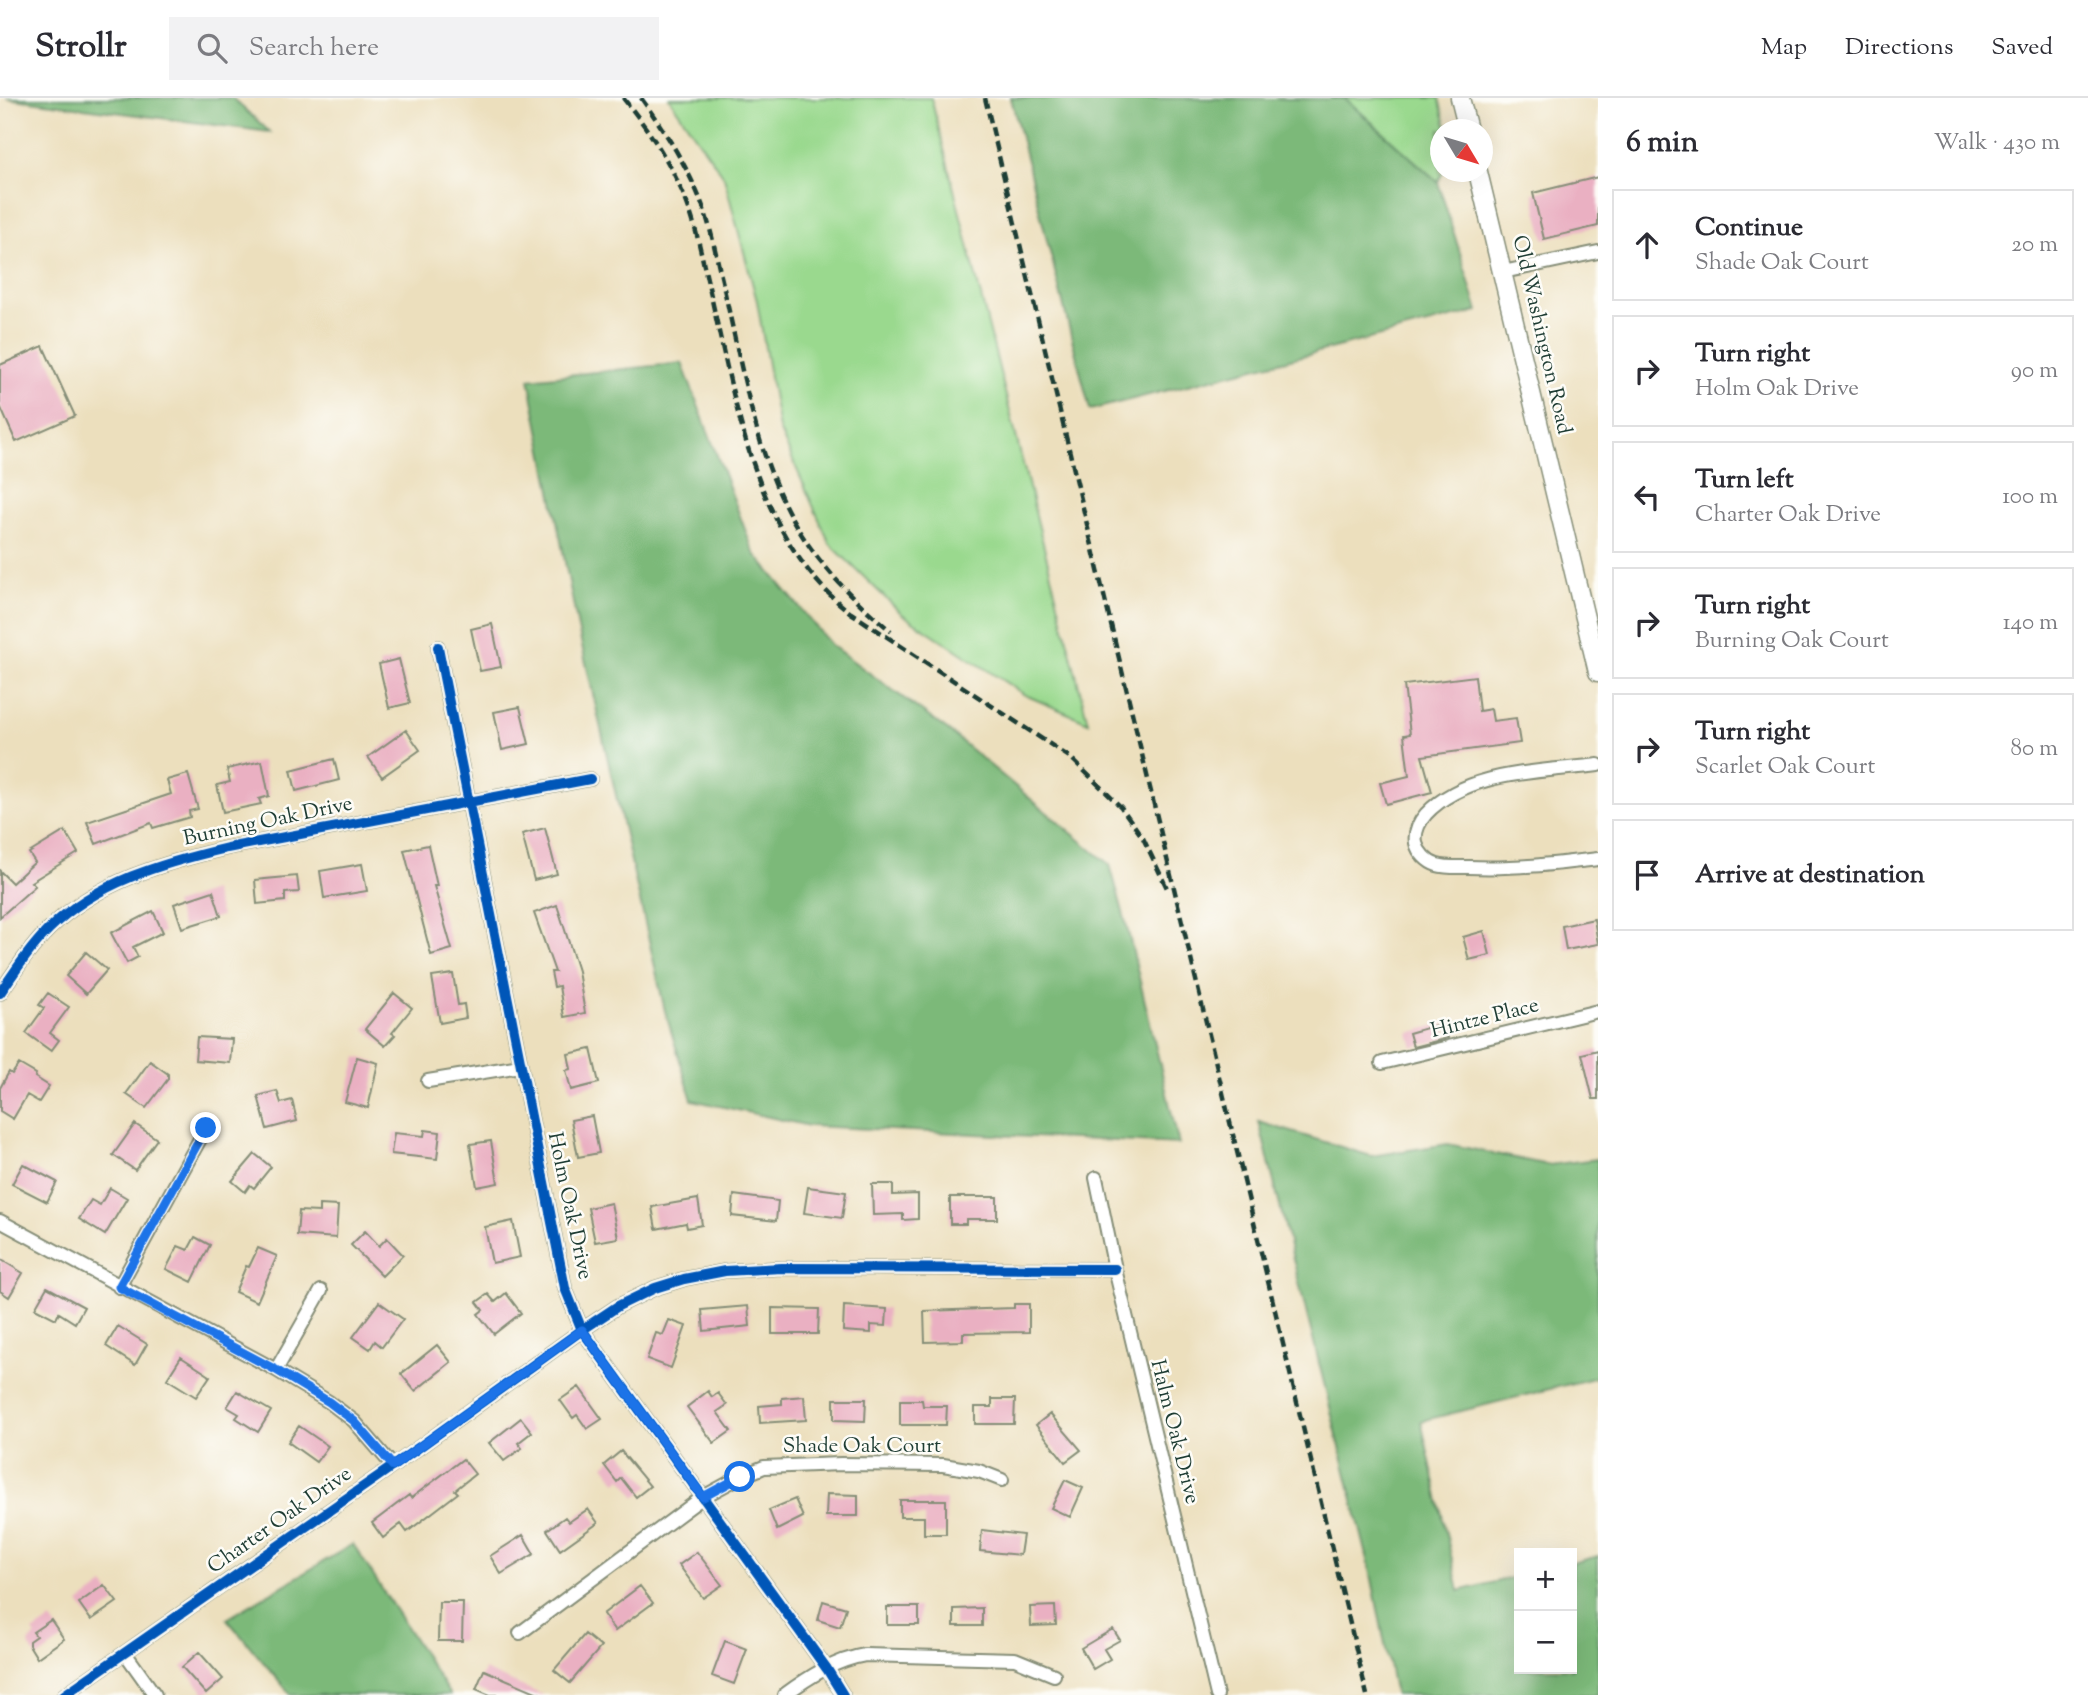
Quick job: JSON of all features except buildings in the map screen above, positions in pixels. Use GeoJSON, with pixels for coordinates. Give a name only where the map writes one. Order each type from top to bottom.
{"type":"FeatureCollection","features":[{"type":"Feature","properties":{"kind":"main road"},"geometry":{"type":"LineString","coordinates":[[1460,98],[1465,119]]}},
{"type":"Feature","properties":{"kind":"main road","name":"Old Washington Road"},"geometry":{"type":"LineString","coordinates":[[1480,182],[1598,672]]}},
{"type":"Feature","properties":{"kind":"street"},"geometry":{"type":"LineString","coordinates":[[1503,272],[1598,252]]}},
{"type":"Feature","properties":{"kind":"street","name":"Holm Oak Drive"},"geometry":{"type":"LineString","coordinates":[[438,647],[565,1288],[582,1330],[827,1669],[843,1695]]}},
{"type":"Feature","properties":{"kind":"street"},"geometry":{"type":"LineString","coordinates":[[1598,765],[1479,782],[1458,790],[1439,800],[1420,821],[1415,835],[1418,848],[1424,857],[1435,865],[1450,867],[1495,868],[1598,859]]}},
{"type":"Feature","properties":{"kind":"street","name":"Burning Oak Drive"},"geometry":{"type":"LineString","coordinates":[[0,993],[51,927],[74,908],[138,873],[227,848],[590,779]]}},
{"type":"Feature","properties":{"kind":"street","name":"Hintze Place"},"geometry":{"type":"LineString","coordinates":[[1382,1063],[1598,1011]]}},
{"type":"Feature","properties":{"kind":"street"},"geometry":{"type":"LineString","coordinates":[[428,1081],[520,1066]]}},
{"type":"Feature","properties":{"kind":"street"},"geometry":{"type":"LineString","coordinates":[[119,1287],[206,1128]]}},
{"type":"Feature","properties":{"kind":"street","name":"Halm Oak Drive"},"geometry":{"type":"LineString","coordinates":[[1096,1178],[1115,1269],[1217,1695]]}},
{"type":"Feature","properties":{"kind":"street"},"geometry":{"type":"LineString","coordinates":[[0,1221],[276,1370],[329,1402],[354,1421],[393,1466]]}},
{"type":"Feature","properties":{"kind":"street","name":"Charter Oak Drive"},"geometry":{"type":"LineString","coordinates":[[64,1695],[393,1466],[582,1330],[618,1306],[655,1288],[725,1271],[782,1268],[1115,1269]]}},
{"type":"Feature","properties":{"kind":"street"},"geometry":{"type":"LineString","coordinates":[[276,1370],[321,1291]]}},
{"type":"Feature","properties":{"kind":"street","name":"Shade Oak Court"},"geometry":{"type":"LineString","coordinates":[[520,1633],[703,1497],[764,1467],[943,1465],[979,1471],[1002,1480]]}},
{"type":"Feature","properties":{"kind":"street"},"geometry":{"type":"LineString","coordinates":[[125,1653],[155,1695]]}},
{"type":"Feature","properties":{"kind":"street"},"geometry":{"type":"LineString","coordinates":[[784,1695],[806,1679],[845,1659],[865,1655],[1015,1659],[1054,1675]]}},
{"type":"Feature","properties":{"kind":"green space"},"geometry":{"type":"Polygon","coordinates":[[[6,98],[232,98],[270,132],[6,98]]]}},
{"type":"Feature","properties":{"kind":"green space"},"geometry":{"type":"Polygon","coordinates":[[[669,98],[931,98],[1088,722],[1025,695],[902,614],[830,544],[779,429],[757,301],[724,177],[669,98]]]}},
{"type":"Feature","properties":{"kind":"green space"},"geometry":{"type":"Polygon","coordinates":[[[1011,98],[1345,99],[1430,175],[1430,182],[1438,182],[1478,311],[1090,410],[1011,98]]]}},
{"type":"Feature","properties":{"kind":"green space"},"geometry":{"type":"Polygon","coordinates":[[[1330,98],[1439,98],[1444,119],[1430,119],[1430,175],[1346,99],[1330,98]]]}},
{"type":"Feature","properties":{"kind":"green space"},"geometry":{"type":"Polygon","coordinates":[[[682,363],[754,553],[831,645],[950,732],[1110,865],[1179,1144],[809,1126],[692,1100],[665,1011],[578,628],[529,379],[682,363]]]}},
{"type":"Feature","properties":{"kind":"green space"},"geometry":{"type":"Polygon","coordinates":[[[1259,1122],[1371,1156],[1448,1144],[1548,1165],[1598,1159],[1598,1377],[1421,1421],[1459,1591],[1514,1577],[1514,1674],[1577,1674],[1577,1562],[1598,1556],[1598,1695],[1395,1695],[1369,1564],[1259,1122]]]}},
{"type":"Feature","properties":{"kind":"green space"},"geometry":{"type":"Polygon","coordinates":[[[353,1544],[450,1695],[291,1695],[227,1619],[353,1544]]]}},
{"type":"Feature","properties":{"kind":"railway"},"geometry":{"type":"LineString","coordinates":[[623,98],[662,152],[685,198],[699,244],[738,415],[769,504],[790,544],[817,581],[851,613],[1071,758],[1121,807],[1143,838],[1167,888]]}},
{"type":"Feature","properties":{"kind":"railway"},"geometry":{"type":"LineString","coordinates":[[641,98],[681,159],[704,208],[754,420],[783,501],[804,539],[830,572],[859,603],[891,631]]}},
{"type":"Feature","properties":{"kind":"railway"},"geometry":{"type":"LineString","coordinates":[[985,98],[1367,1695]]}},
{"type":"Feature","properties":{"kind":"cycle path"},"geometry":{"type":"LineString","coordinates":[[438,647],[565,1288],[582,1330],[827,1669],[843,1695]]}},
{"type":"Feature","properties":{"kind":"cycle path"},"geometry":{"type":"LineString","coordinates":[[0,993],[49,929],[88,899],[132,876],[227,848],[590,779]]}},
{"type":"Feature","properties":{"kind":"cycle path"},"geometry":{"type":"LineString","coordinates":[[64,1695],[393,1466],[582,1330],[618,1306],[655,1288],[725,1271],[782,1268],[1115,1269]]}},
{"type":"Feature","properties":{"kind":"route"},"geometry":{"type":"LineString","coordinates":[[206,1128],[119,1287],[276,1370],[329,1402],[354,1421],[393,1466],[582,1330],[703,1497],[740,1477]]}}]}
